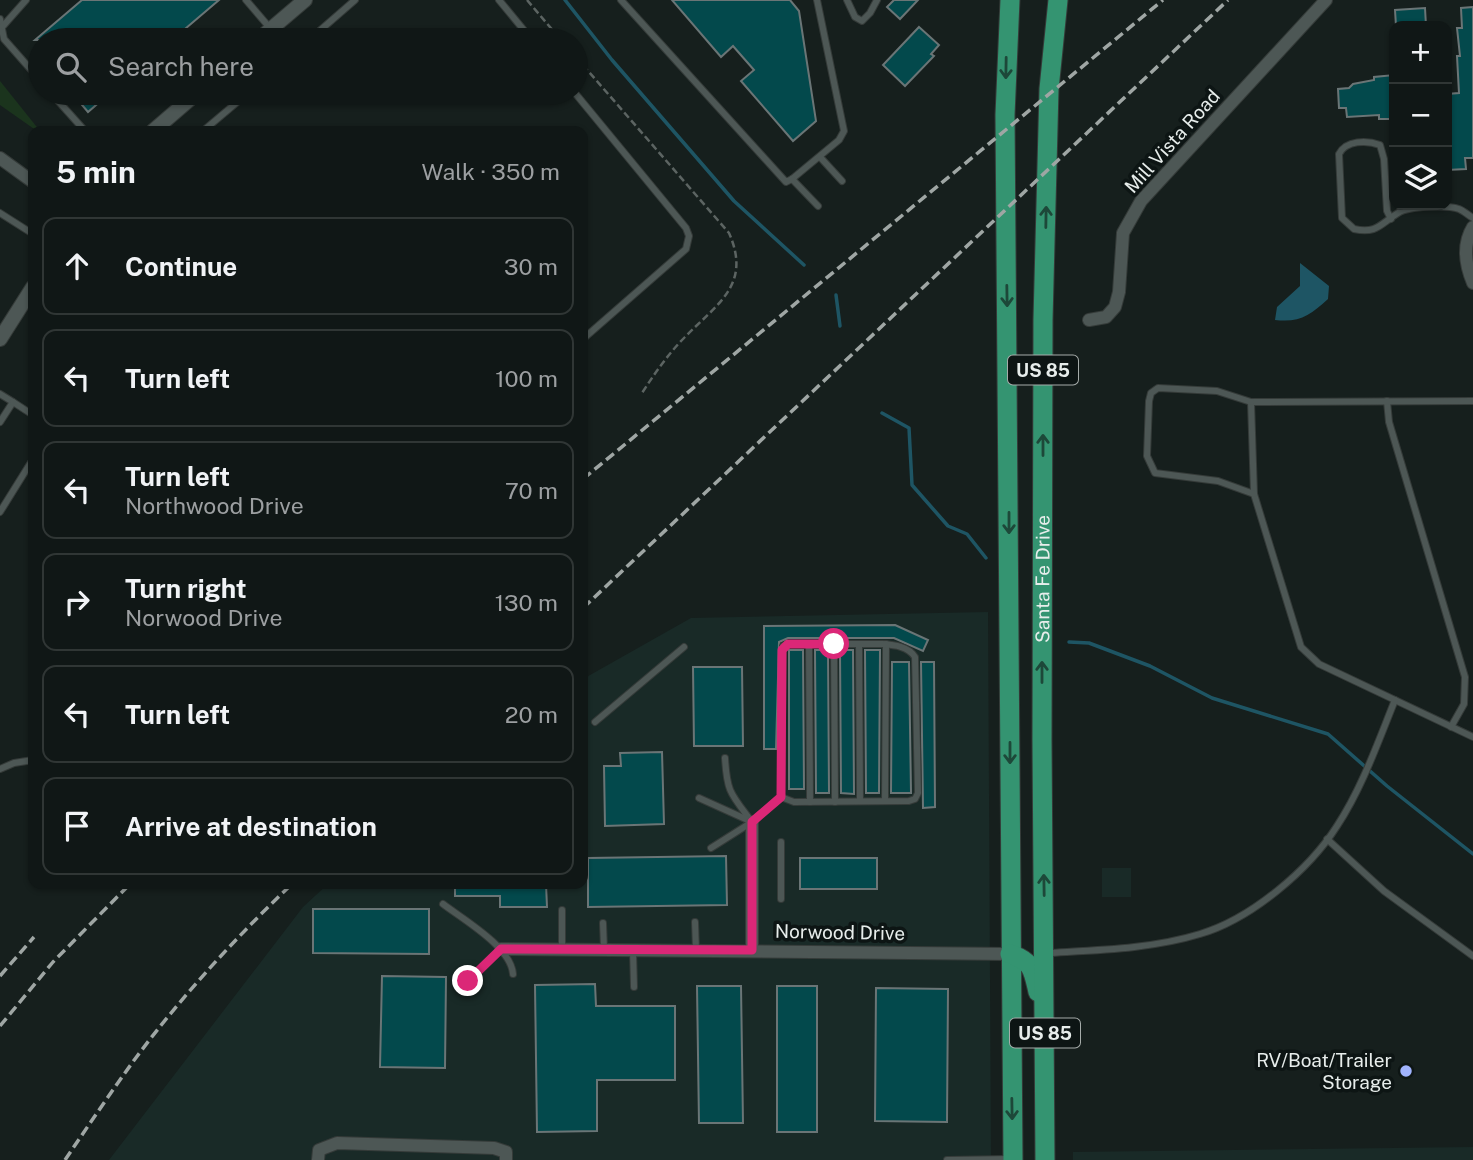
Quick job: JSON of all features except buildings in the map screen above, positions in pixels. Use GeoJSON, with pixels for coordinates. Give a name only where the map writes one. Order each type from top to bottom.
{"type":"FeatureCollection","features":[{"type":"Feature","properties":{"kind":"highway","name":"Santa Fe Drive"},"geometry":{"type":"LineString","coordinates":[[1010,0],[1005,115],[1013,1160]]}},
{"type":"Feature","properties":{"kind":"highway","name":"Santa Fe Drive"},"geometry":{"type":"LineString","coordinates":[[1045,1160],[1042,740],[1044,320],[1049,89],[1058,0]]}},
{"type":"Feature","properties":{"kind":"highway"},"geometry":{"type":"LineString","coordinates":[[1010,954],[1022,957],[1032,968],[1045,1019]]}},
{"type":"Feature","properties":{"kind":"street"},"geometry":{"type":"LineString","coordinates":[[272,28],[304,0]]}},
{"type":"Feature","properties":{"kind":"street","name":"Mill Vista Road"},"geometry":{"type":"LineString","coordinates":[[1088,320],[1107,317],[1115,307],[1119,292],[1123,233],[1142,201],[1326,0]]}},
{"type":"Feature","properties":{"kind":"street"},"geometry":{"type":"LineString","coordinates":[[159,126],[183,105]]}},
{"type":"Feature","properties":{"kind":"street"},"geometry":{"type":"LineString","coordinates":[[0,158],[28,178]]}},
{"type":"Feature","properties":{"kind":"street"},"geometry":{"type":"LineString","coordinates":[[1473,227],[1468,235],[1466,250],[1467,268],[1473,283]]}},
{"type":"Feature","properties":{"kind":"street"},"geometry":{"type":"LineString","coordinates":[[0,340],[28,295]]}},
{"type":"Feature","properties":{"kind":"street"},"geometry":{"type":"LineString","coordinates":[[752,822],[752,950]]}},
{"type":"Feature","properties":{"kind":"street","name":"Norwood Drive"},"geometry":{"type":"LineString","coordinates":[[501,949],[1010,954]]}},
{"type":"Feature","properties":{"kind":"street"},"geometry":{"type":"LineString","coordinates":[[318,1160],[319,1150],[337,1143],[494,1148],[506,1152],[506,1160]]}},
{"type":"Feature","properties":{"kind":"lane"},"geometry":{"type":"LineString","coordinates":[[26,0],[1,23],[4,39],[28,66]]}},
{"type":"Feature","properties":{"kind":"lane"},"geometry":{"type":"LineString","coordinates":[[246,0],[270,28]]}},
{"type":"Feature","properties":{"kind":"lane"},"geometry":{"type":"LineString","coordinates":[[323,28],[355,0]]}},
{"type":"Feature","properties":{"kind":"lane"},"geometry":{"type":"LineString","coordinates":[[499,0],[522,28]]}},
{"type":"Feature","properties":{"kind":"lane"},"geometry":{"type":"LineString","coordinates":[[621,0],[786,182],[820,157],[839,140],[844,131],[817,0]]}},
{"type":"Feature","properties":{"kind":"lane"},"geometry":{"type":"LineString","coordinates":[[847,0],[855,17],[862,21],[877,0]]}},
{"type":"Feature","properties":{"kind":"lane"},"geometry":{"type":"LineString","coordinates":[[62,105],[81,126]]}},
{"type":"Feature","properties":{"kind":"lane"},"geometry":{"type":"LineString","coordinates":[[209,126],[234,105]]}},
{"type":"Feature","properties":{"kind":"lane"},"geometry":{"type":"LineString","coordinates":[[585,105],[686,228],[689,236],[686,249],[588,335]]}},
{"type":"Feature","properties":{"kind":"lane"},"geometry":{"type":"LineString","coordinates":[[1391,219],[1387,211],[1384,159],[1380,145],[1352,143],[1345,146],[1339,154],[1342,218],[1354,229],[1363,231],[1383,225],[1405,209],[1448,207],[1473,218]]}},
{"type":"Feature","properties":{"kind":"lane"},"geometry":{"type":"LineString","coordinates":[[820,157],[842,181]]}},
{"type":"Feature","properties":{"kind":"lane"},"geometry":{"type":"LineString","coordinates":[[792,179],[818,206]]}},
{"type":"Feature","properties":{"kind":"lane"},"geometry":{"type":"LineString","coordinates":[[0,213],[28,231]]}},
{"type":"Feature","properties":{"kind":"lane"},"geometry":{"type":"LineString","coordinates":[[1254,494],[1218,481],[1155,474],[1147,456],[1151,393],[1158,388],[1217,391],[1251,402],[1473,401]]}},
{"type":"Feature","properties":{"kind":"lane"},"geometry":{"type":"LineString","coordinates":[[0,394],[28,412]]}},
{"type":"Feature","properties":{"kind":"lane"},"geometry":{"type":"LineString","coordinates":[[1387,401],[1389,422],[1465,677],[1464,704],[1451,727]]}},
{"type":"Feature","properties":{"kind":"lane"},"geometry":{"type":"LineString","coordinates":[[0,422],[13,402]]}},
{"type":"Feature","properties":{"kind":"lane"},"geometry":{"type":"LineString","coordinates":[[1251,402],[1254,494],[1301,647],[1319,664],[1473,737]]}},
{"type":"Feature","properties":{"kind":"lane"},"geometry":{"type":"LineString","coordinates":[[0,512],[28,467]]}},
{"type":"Feature","properties":{"kind":"lane"},"geometry":{"type":"LineString","coordinates":[[711,848],[752,822],[781,797],[782,650],[788,644],[886,644],[910,651],[915,657],[918,793],[915,799],[794,802],[781,797]]}},
{"type":"Feature","properties":{"kind":"lane"},"geometry":{"type":"LineString","coordinates":[[808,644],[810,802]]}},
{"type":"Feature","properties":{"kind":"lane"},"geometry":{"type":"LineString","coordinates":[[834,644],[835,802]]}},
{"type":"Feature","properties":{"kind":"lane"},"geometry":{"type":"LineString","coordinates":[[859,644],[860,802]]}},
{"type":"Feature","properties":{"kind":"lane"},"geometry":{"type":"LineString","coordinates":[[885,801],[886,644]]}},
{"type":"Feature","properties":{"kind":"lane"},"geometry":{"type":"LineString","coordinates":[[595,722],[684,648]]}},
{"type":"Feature","properties":{"kind":"lane"},"geometry":{"type":"LineString","coordinates":[[1045,954],[1150,945],[1202,934],[1239,916],[1276,893],[1337,827],[1395,700]]}},
{"type":"Feature","properties":{"kind":"lane"},"geometry":{"type":"LineString","coordinates":[[725,758],[730,793],[752,822]]}},
{"type":"Feature","properties":{"kind":"lane"},"geometry":{"type":"LineString","coordinates":[[0,769],[28,761]]}},
{"type":"Feature","properties":{"kind":"lane"},"geometry":{"type":"LineString","coordinates":[[699,798],[752,822]]}},
{"type":"Feature","properties":{"kind":"lane"},"geometry":{"type":"LineString","coordinates":[[1327,839],[1384,891],[1473,956]]}},
{"type":"Feature","properties":{"kind":"lane"},"geometry":{"type":"LineString","coordinates":[[781,842],[781,899]]}},
{"type":"Feature","properties":{"kind":"lane"},"geometry":{"type":"LineString","coordinates":[[443,904],[501,949],[512,965],[513,974]]}},
{"type":"Feature","properties":{"kind":"lane"},"geometry":{"type":"LineString","coordinates":[[562,910],[562,949]]}},
{"type":"Feature","properties":{"kind":"lane"},"geometry":{"type":"LineString","coordinates":[[695,922],[696,950]]}},
{"type":"Feature","properties":{"kind":"lane"},"geometry":{"type":"LineString","coordinates":[[603,923],[604,949]]}},
{"type":"Feature","properties":{"kind":"lane"},"geometry":{"type":"LineString","coordinates":[[468,981],[501,949]]}},
{"type":"Feature","properties":{"kind":"lane"},"geometry":{"type":"LineString","coordinates":[[633,950],[634,987]]}},
{"type":"Feature","properties":{"kind":"lane"},"geometry":{"type":"LineString","coordinates":[[947,1160],[1013,1160]]}},
{"type":"Feature","properties":{"kind":"path"},"geometry":{"type":"LineString","coordinates":[[527,0],[551,28]]}},
{"type":"Feature","properties":{"kind":"shaded area"},"geometry":{"type":"Polygon","coordinates":[[[988,612],[991,1160],[109,1160],[303,907],[323,889],[588,889],[588,676],[691,618],[988,612]]]}},
{"type":"Feature","properties":{"kind":"shaded area"},"geometry":{"type":"Polygon","coordinates":[[[1102,868],[1131,868],[1131,897],[1102,897],[1102,868]]]}},
{"type":"Feature","properties":{"kind":"shaded area"},"geometry":{"type":"Polygon","coordinates":[[[1473,1147],[1473,1160],[1073,1160],[1073,1152],[1473,1147]]]}},
{"type":"Feature","properties":{"kind":"green space"},"geometry":{"type":"Polygon","coordinates":[[[0,81],[36,126],[30,126],[0,105],[0,81]]]}},
{"type":"Feature","properties":{"kind":"water"},"geometry":{"type":"Polygon","coordinates":[[[1300,263],[1329,286],[1328,299],[1304,317],[1275,320],[1277,307],[1300,286],[1300,263]]]}},
{"type":"Feature","properties":{"kind":"waterway"},"geometry":{"type":"LineString","coordinates":[[565,0],[587,28]]}},
{"type":"Feature","properties":{"kind":"waterway"},"geometry":{"type":"LineString","coordinates":[[588,29],[734,201],[804,265]]}},
{"type":"Feature","properties":{"kind":"waterway"},"geometry":{"type":"LineString","coordinates":[[836,295],[840,326]]}},
{"type":"Feature","properties":{"kind":"waterway"},"geometry":{"type":"LineString","coordinates":[[882,413],[909,428],[912,485],[948,526],[967,534],[986,558]]}},
{"type":"Feature","properties":{"kind":"waterway"},"geometry":{"type":"LineString","coordinates":[[1069,642],[1089,643],[1150,666],[1212,698],[1328,734],[1387,786],[1473,854]]}},
{"type":"Feature","properties":{"kind":"railway"},"geometry":{"type":"LineString","coordinates":[[588,475],[1163,0]]}},
{"type":"Feature","properties":{"kind":"railway"},"geometry":{"type":"LineString","coordinates":[[588,603],[1228,0]]}},
{"type":"Feature","properties":{"kind":"railway"},"geometry":{"type":"LineString","coordinates":[[0,1026],[53,962],[125,889]]}},
{"type":"Feature","properties":{"kind":"railway"},"geometry":{"type":"LineString","coordinates":[[65,1160],[108,1096],[171,1013],[230,946],[287,889]]}},
{"type":"Feature","properties":{"kind":"railway"},"geometry":{"type":"LineString","coordinates":[[0,976],[34,937]]}},
{"type":"Feature","properties":{"kind":"place","name":"RV/Boat/Trailer Storage"},"geometry":{"type":"Point","coordinates":[1406,1071]}},
{"type":"Feature","properties":{"kind":"route"},"geometry":{"type":"LineString","coordinates":[[468,981],[501,949],[752,950],[752,822],[781,797],[783,646],[834,644]]}}]}
